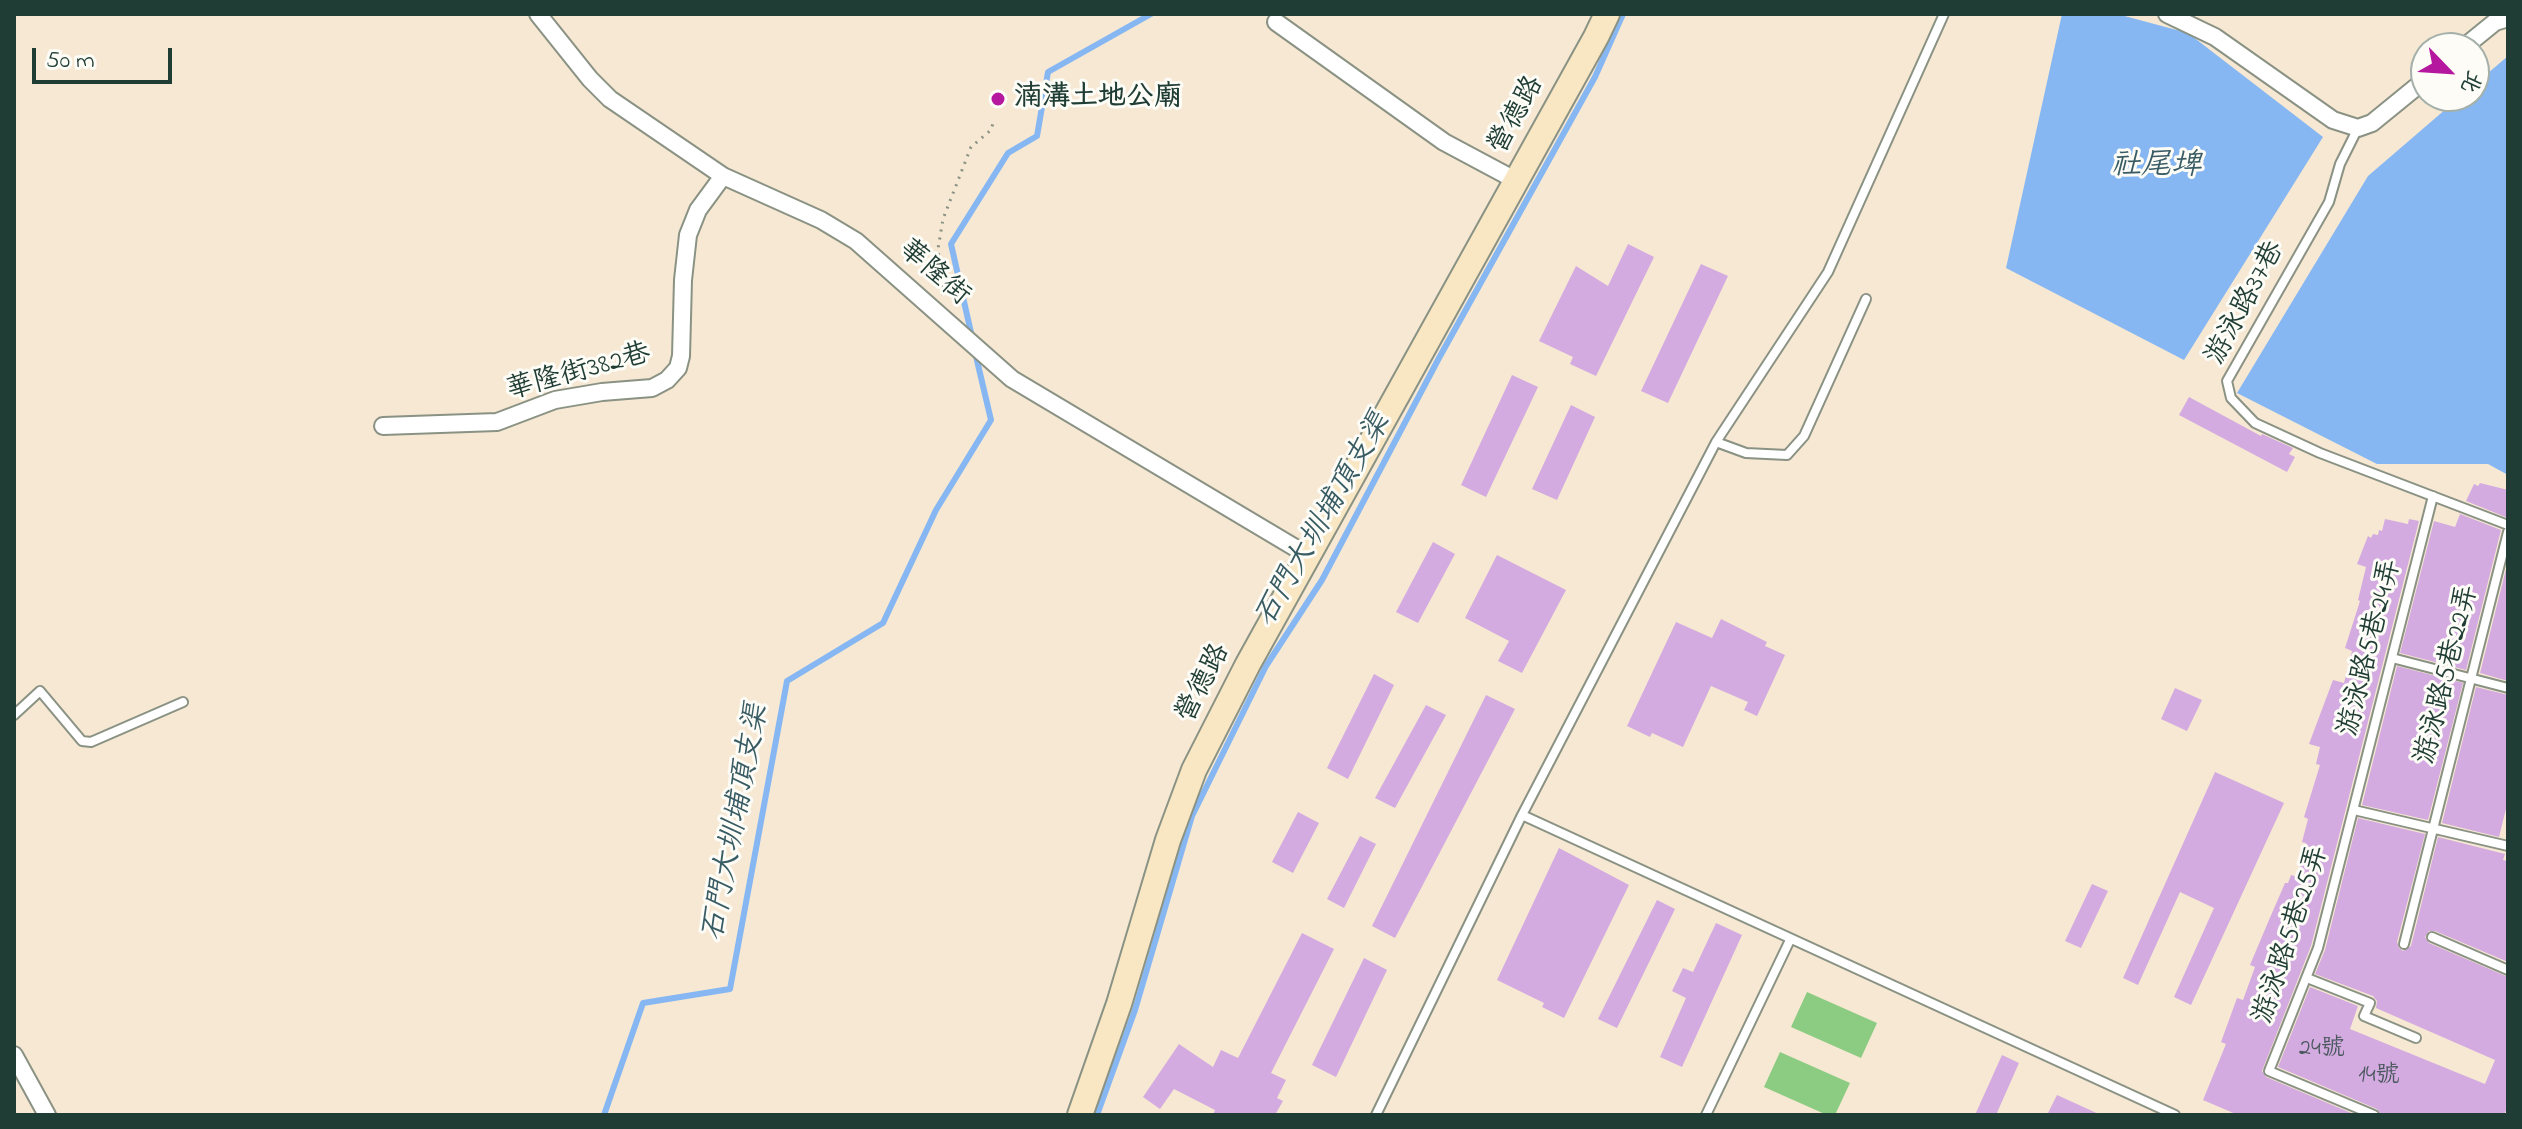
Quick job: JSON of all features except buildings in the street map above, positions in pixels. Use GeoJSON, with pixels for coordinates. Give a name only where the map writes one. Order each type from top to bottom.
{"type":"FeatureCollection","features":[{"type":"Feature","properties":{"kind":"street","name":"華隆街"},"geometry":{"type":"LineString","coordinates":[[538,14],[610,99],[723,176],[821,220],[856,241],[1012,379],[1309,556]]}},
{"type":"Feature","properties":{"kind":"street","name":"營德路"},"geometry":{"type":"LineString","coordinates":[[1080,1115],[1119,1004],[1168,840],[1194,770],[1248,664],[1607,14]]}},
{"type":"Feature","properties":{"kind":"street"},"geometry":{"type":"LineString","coordinates":[[2167,14],[2215,37],[2333,120],[2358,128],[2372,123],[2410,92]]}},
{"type":"Feature","properties":{"kind":"street"},"geometry":{"type":"LineString","coordinates":[[2483,32],[2495,22],[2508,18]]}},
{"type":"Feature","properties":{"kind":"street"},"geometry":{"type":"LineString","coordinates":[[1276,22],[1444,142],[1517,181]]}},
{"type":"Feature","properties":{"kind":"street","name":"華隆街382巷"},"geometry":{"type":"LineString","coordinates":[[383,426],[497,422],[555,400],[652,388],[667,380],[678,368],[681,356],[688,235],[698,210],[723,176]]}},
{"type":"Feature","properties":{"kind":"street"},"geometry":{"type":"LineString","coordinates":[[14,1055],[21,1083],[47,1115]]}},
{"type":"Feature","properties":{"kind":"lane"},"geometry":{"type":"LineString","coordinates":[[1376,1115],[1522,815],[1716,442],[1828,272],[1944,14]]}},
{"type":"Feature","properties":{"kind":"lane","name":"游泳路37巷"},"geometry":{"type":"LineString","coordinates":[[2358,128],[2340,164],[2329,202],[2227,381],[2231,398],[2255,423],[2320,453],[2508,525]]}},
{"type":"Feature","properties":{"kind":"lane"},"geometry":{"type":"LineString","coordinates":[[1716,442],[1746,453],[1787,455],[1804,436],[1866,299]]}},
{"type":"Feature","properties":{"kind":"lane","name":"游泳路5巷24弄"},"geometry":{"type":"LineString","coordinates":[[2354,810],[2433,496]]}},
{"type":"Feature","properties":{"kind":"lane","name":"游泳路5巷22弄"},"geometry":{"type":"LineString","coordinates":[[2404,944],[2508,532]]}},
{"type":"Feature","properties":{"kind":"lane"},"geometry":{"type":"LineString","coordinates":[[2392,658],[2508,688]]}},
{"type":"Feature","properties":{"kind":"lane"},"geometry":{"type":"LineString","coordinates":[[14,715],[40,691],[82,741],[91,742],[183,702]]}},
{"type":"Feature","properties":{"kind":"lane"},"geometry":{"type":"LineString","coordinates":[[2354,810],[2508,846]]}},
{"type":"Feature","properties":{"kind":"lane","name":"游泳路5巷25弄"},"geometry":{"type":"LineString","coordinates":[[2354,810],[2318,948],[2269,1071],[2374,1115]]}},
{"type":"Feature","properties":{"kind":"lane"},"geometry":{"type":"LineString","coordinates":[[1522,815],[2175,1115]]}},
{"type":"Feature","properties":{"kind":"lane"},"geometry":{"type":"LineString","coordinates":[[2432,937],[2508,970]]}},
{"type":"Feature","properties":{"kind":"lane"},"geometry":{"type":"LineString","coordinates":[[1706,1115],[1790,940]]}},
{"type":"Feature","properties":{"kind":"lane"},"geometry":{"type":"LineString","coordinates":[[2307,978],[2370,1003],[2364,1016],[2416,1038]]}},
{"type":"Feature","properties":{"kind":"path"},"geometry":{"type":"LineString","coordinates":[[944,306],[938,249],[943,219],[971,147],[991,130],[994,120]]}},
{"type":"Feature","properties":{"kind":"green space"},"geometry":{"type":"Polygon","coordinates":[[[1807,992],[1877,1023],[1861,1058],[1791,1027],[1807,992]]]}},
{"type":"Feature","properties":{"kind":"green space"},"geometry":{"type":"Polygon","coordinates":[[[1780,1052],[1850,1083],[1835,1115],[1827,1115],[1764,1087],[1780,1052]]]}},
{"type":"Feature","properties":{"kind":"water","name":"社尾埤"},"geometry":{"type":"Polygon","coordinates":[[[2062,14],[2117,14],[2188,33],[2323,137],[2184,360],[2006,268],[2062,14]]]}},
{"type":"Feature","properties":{"kind":"water"},"geometry":{"type":"Polygon","coordinates":[[[2508,56],[2508,475],[2488,464],[2377,464],[2237,393],[2368,176],[2442,112],[2490,112],[2490,71],[2508,56]]]}},
{"type":"Feature","properties":{"kind":"waterway","name":"石門大圳埔頂支渠"},"geometry":{"type":"LineString","coordinates":[[972,337],[951,244],[1008,153],[1037,136],[1048,72],[1151,14]]}},
{"type":"Feature","properties":{"kind":"waterway","name":"石門大圳埔頂支渠"},"geometry":{"type":"LineString","coordinates":[[1097,1115],[1135,1010],[1192,816],[1266,666],[1322,580],[1439,358],[1595,77],[1623,14]]}},
{"type":"Feature","properties":{"kind":"waterway","name":"石門大圳埔頂支渠"},"geometry":{"type":"LineString","coordinates":[[604,1115],[643,1003],[730,989],[787,681],[883,623],[936,510],[991,420],[975,352]]}},
{"type":"Feature","properties":{"kind":"place","name":"湳溝土地公廟"},"geometry":{"type":"Point","coordinates":[998,99]}}]}
